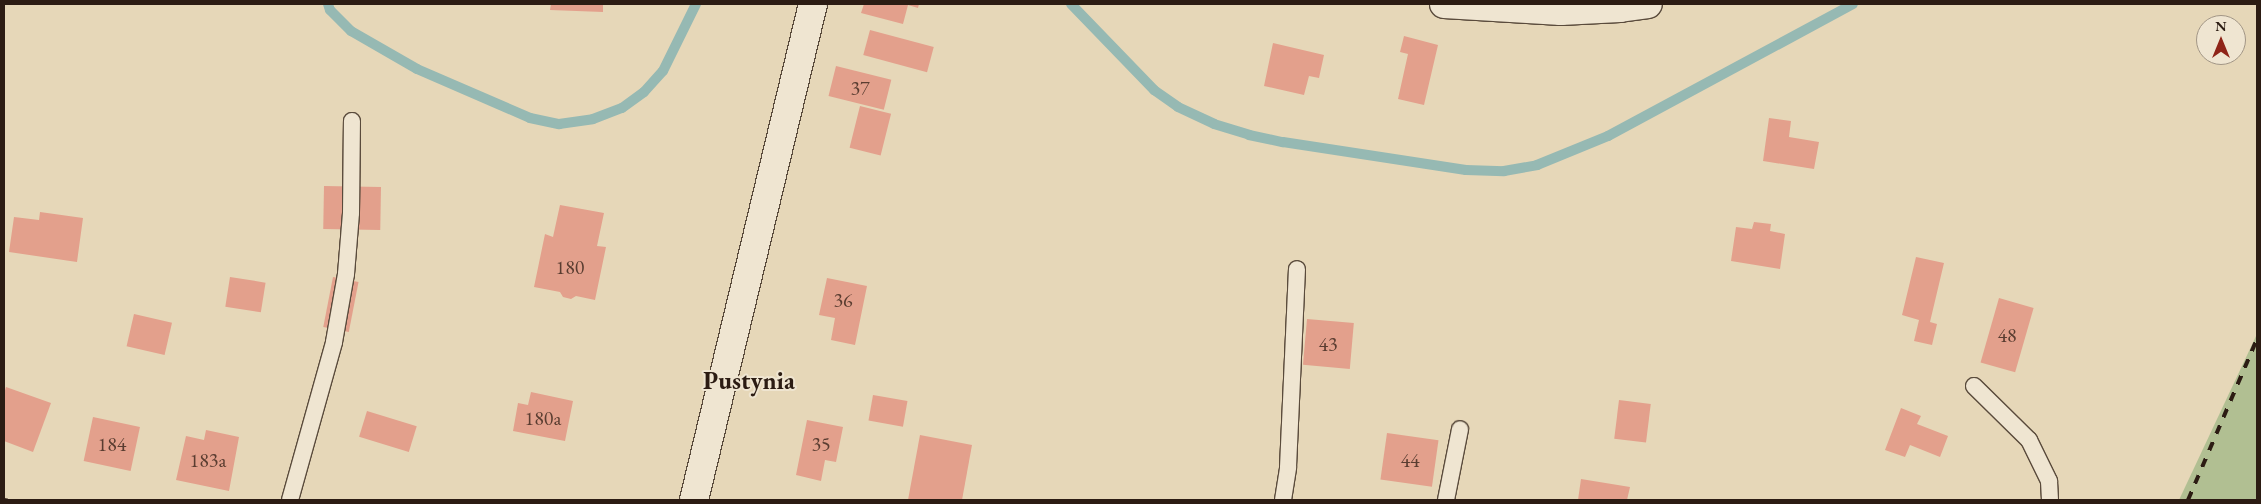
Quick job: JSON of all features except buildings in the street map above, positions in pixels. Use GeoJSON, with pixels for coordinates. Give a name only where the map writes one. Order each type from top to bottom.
{"type":"FeatureCollection","features":[{"type":"Feature","properties":{"kind":"street"},"geometry":{"type":"LineString","coordinates":[[694,500],[814,4]]}},
{"type":"Feature","properties":{"kind":"street"},"geometry":{"type":"LineString","coordinates":[[1444,4],[1620,8],[1648,4]]}},
{"type":"Feature","properties":{"kind":"lane"},"geometry":{"type":"LineString","coordinates":[[290,500],[334,342],[346,274],[351,214],[352,121]]}},
{"type":"Feature","properties":{"kind":"lane"},"geometry":{"type":"LineString","coordinates":[[1283,500],[1288,467],[1297,269]]}},
{"type":"Feature","properties":{"kind":"lane"},"geometry":{"type":"LineString","coordinates":[[1974,386],[2029,440],[2049,481],[2050,500]]}},
{"type":"Feature","properties":{"kind":"lane"},"geometry":{"type":"LineString","coordinates":[[1446,500],[1460,429]]}},
{"type":"Feature","properties":{"kind":"path"},"geometry":{"type":"LineString","coordinates":[[4,499],[10,500]]}},
{"type":"Feature","properties":{"kind":"green space"},"geometry":{"type":"Polygon","coordinates":[[[2257,334],[2257,500],[2179,500],[2257,334]]]}},
{"type":"Feature","properties":{"kind":"waterway"},"geometry":{"type":"LineString","coordinates":[[328,4],[330,10],[351,31],[417,69],[530,118],[559,124],[593,119],[622,108],[644,92],[663,71],[696,4]]}},
{"type":"Feature","properties":{"kind":"waterway"},"geometry":{"type":"LineString","coordinates":[[1071,4],[1154,90],[1178,107],[1214,124],[1249,135],[1283,142],[1466,170],[1504,171],[1537,165],[1608,136],[1853,4]]}},
{"type":"Feature","properties":{"kind":"railway"},"geometry":{"type":"LineString","coordinates":[[2188,500],[2257,339]]}},
{"type":"Feature","properties":{"kind":"district","name":"Pustynia"},"geometry":{"type":"Point","coordinates":[749,380]}}]}
